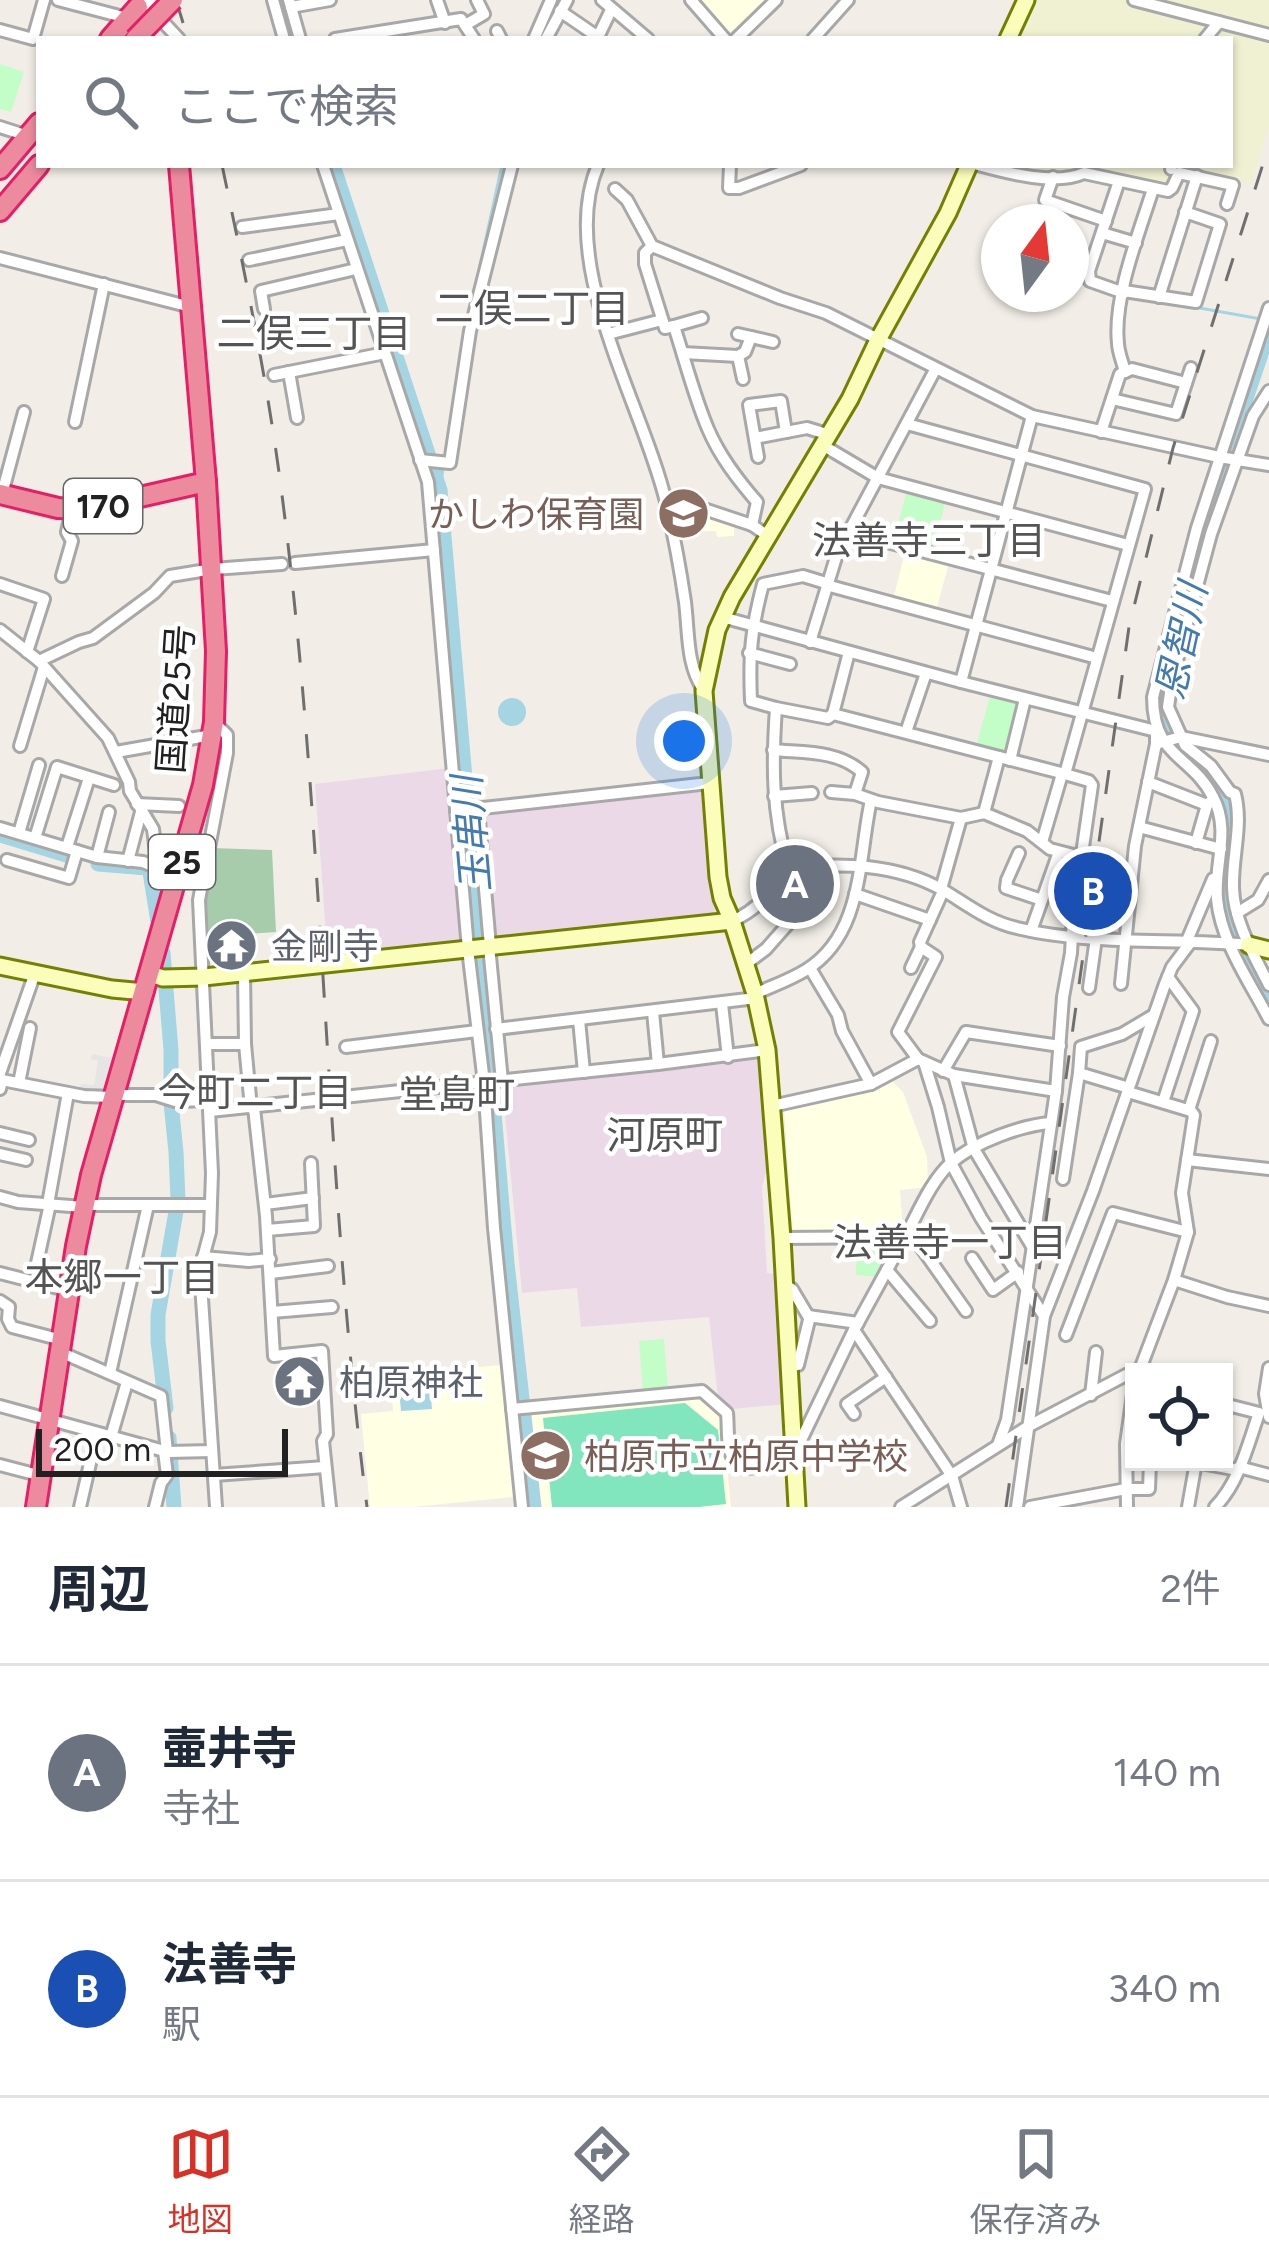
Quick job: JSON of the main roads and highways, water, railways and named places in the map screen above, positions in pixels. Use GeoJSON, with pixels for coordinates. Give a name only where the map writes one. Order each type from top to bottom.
{"type":"FeatureCollection","features":[{"type":"Feature","properties":{"kind":"highway"},"geometry":{"type":"LineString","coordinates":[[128,36],[162,0]]}},
{"type":"Feature","properties":{"kind":"highway"},"geometry":{"type":"LineString","coordinates":[[138,36],[173,0]]}},
{"type":"Feature","properties":{"kind":"highway"},"geometry":{"type":"LineString","coordinates":[[112,36],[133,8],[147,36]]}},
{"type":"Feature","properties":{"kind":"highway"},"geometry":{"type":"LineString","coordinates":[[0,183],[25,150]]}},
{"type":"Feature","properties":{"kind":"highway"},"geometry":{"type":"LineString","coordinates":[[0,197],[25,150]]}},
{"type":"Feature","properties":{"kind":"highway"},"geometry":{"type":"LineString","coordinates":[[0,211],[25,150]]}},
{"type":"Feature","properties":{"kind":"highway","name":"国道25号"},"geometry":{"type":"LineString","coordinates":[[36,1507],[84,1206],[114,1096],[157,980],[213,728],[213,569],[179,168]]}},
{"type":"Feature","properties":{"kind":"highway","name":"170"},"geometry":{"type":"LineString","coordinates":[[1,494],[72,509],[206,482]]}},
{"type":"Feature","properties":{"kind":"water"},"geometry":{"type":"Polygon","coordinates":[[[512,698],[522,702],[526,712],[522,722],[512,726],[502,722],[498,712],[502,702],[512,698]]]}},
{"type":"Feature","properties":{"kind":"water"},"geometry":{"type":"Polygon","coordinates":[[[430,1386],[432,1409],[401,1411],[399,1389],[430,1386]]]}},
{"type":"Feature","properties":{"kind":"waterway"},"geometry":{"type":"LineString","coordinates":[[281,0],[292,36]]}},
{"type":"Feature","properties":{"kind":"waterway","name":"玉串川"},"geometry":{"type":"LineString","coordinates":[[552,10],[558,0]]}},
{"type":"Feature","properties":{"kind":"waterway","name":"玉串川"},"geometry":{"type":"LineString","coordinates":[[334,168],[440,490],[507,1263],[534,1507]]}},
{"type":"Feature","properties":{"kind":"waterway","name":"玉串川"},"geometry":{"type":"LineString","coordinates":[[474,293],[501,168]]}},
{"type":"Feature","properties":{"kind":"waterway"},"geometry":{"type":"LineString","coordinates":[[1194,307],[1261,319]]}},
{"type":"Feature","properties":{"kind":"waterway","name":"恩智川"},"geometry":{"type":"LineString","coordinates":[[1269,330],[1208,517],[1161,696],[1166,730],[1226,804],[1224,895],[1242,951],[1269,1005]]}},
{"type":"Feature","properties":{"kind":"waterway","name":"玉串川"},"geometry":{"type":"LineString","coordinates":[[445,458],[461,355]]}},
{"type":"Feature","properties":{"kind":"waterway","name":"玉串川"},"geometry":{"type":"LineString","coordinates":[[440,490],[443,468]]}},
{"type":"Feature","properties":{"kind":"waterway"},"geometry":{"type":"LineString","coordinates":[[0,835],[73,857]]}},
{"type":"Feature","properties":{"kind":"waterway"},"geometry":{"type":"LineString","coordinates":[[98,864],[147,868],[158,922]]}},
{"type":"Feature","properties":{"kind":"waterway"},"geometry":{"type":"LineString","coordinates":[[163,953],[178,1200],[158,1315],[166,1408]]}},
{"type":"Feature","properties":{"kind":"waterway"},"geometry":{"type":"LineString","coordinates":[[169,1438],[174,1507]]}},
{"type":"Feature","properties":{"kind":"railway"},"geometry":{"type":"LineString","coordinates":[[176,0],[187,36]]}},
{"type":"Feature","properties":{"kind":"railway"},"geometry":{"type":"LineString","coordinates":[[1006,1507],[1129,627],[1173,448],[1269,145]]}},
{"type":"Feature","properties":{"kind":"railway"},"geometry":{"type":"LineString","coordinates":[[223,168],[270,412],[296,621],[342,1254],[367,1507]]}},
{"type":"Feature","properties":{"kind":"place","name":"かしわ保育園"},"geometry":{"type":"Point","coordinates":[683,514]}},
{"type":"Feature","properties":{"kind":"place","name":"壷井寺"},"geometry":{"type":"Point","coordinates":[795,884]}},
{"type":"Feature","properties":{"kind":"place","name":"法善寺"},"geometry":{"type":"Point","coordinates":[1093,891]}},
{"type":"Feature","properties":{"kind":"place","name":"金剛寺"},"geometry":{"type":"Point","coordinates":[232,946]}},
{"type":"Feature","properties":{"kind":"place","name":"柏原神社"},"geometry":{"type":"Point","coordinates":[300,1382]}},
{"type":"Feature","properties":{"kind":"place","name":"柏原市立柏原中学校"},"geometry":{"type":"Point","coordinates":[545,1456]}},
{"type":"Feature","properties":{"kind":"district","name":"二俣二丁目"},"geometry":{"type":"Point","coordinates":[532,308]}},
{"type":"Feature","properties":{"kind":"district","name":"二俣三丁目"},"geometry":{"type":"Point","coordinates":[314,333]}},
{"type":"Feature","properties":{"kind":"district","name":"法善寺三丁目"},"geometry":{"type":"Point","coordinates":[929,540]}},
{"type":"Feature","properties":{"kind":"district","name":"今町二丁目"},"geometry":{"type":"Point","coordinates":[255,1092]}},
{"type":"Feature","properties":{"kind":"district","name":"堂島町"},"geometry":{"type":"Point","coordinates":[457,1094]}},
{"type":"Feature","properties":{"kind":"district","name":"河原町"},"geometry":{"type":"Point","coordinates":[665,1135]}},
{"type":"Feature","properties":{"kind":"district","name":"法善寺一丁目"},"geometry":{"type":"Point","coordinates":[950,1242]}},
{"type":"Feature","properties":{"kind":"district","name":"本郷一丁目"},"geometry":{"type":"Point","coordinates":[122,1277]}}]}
